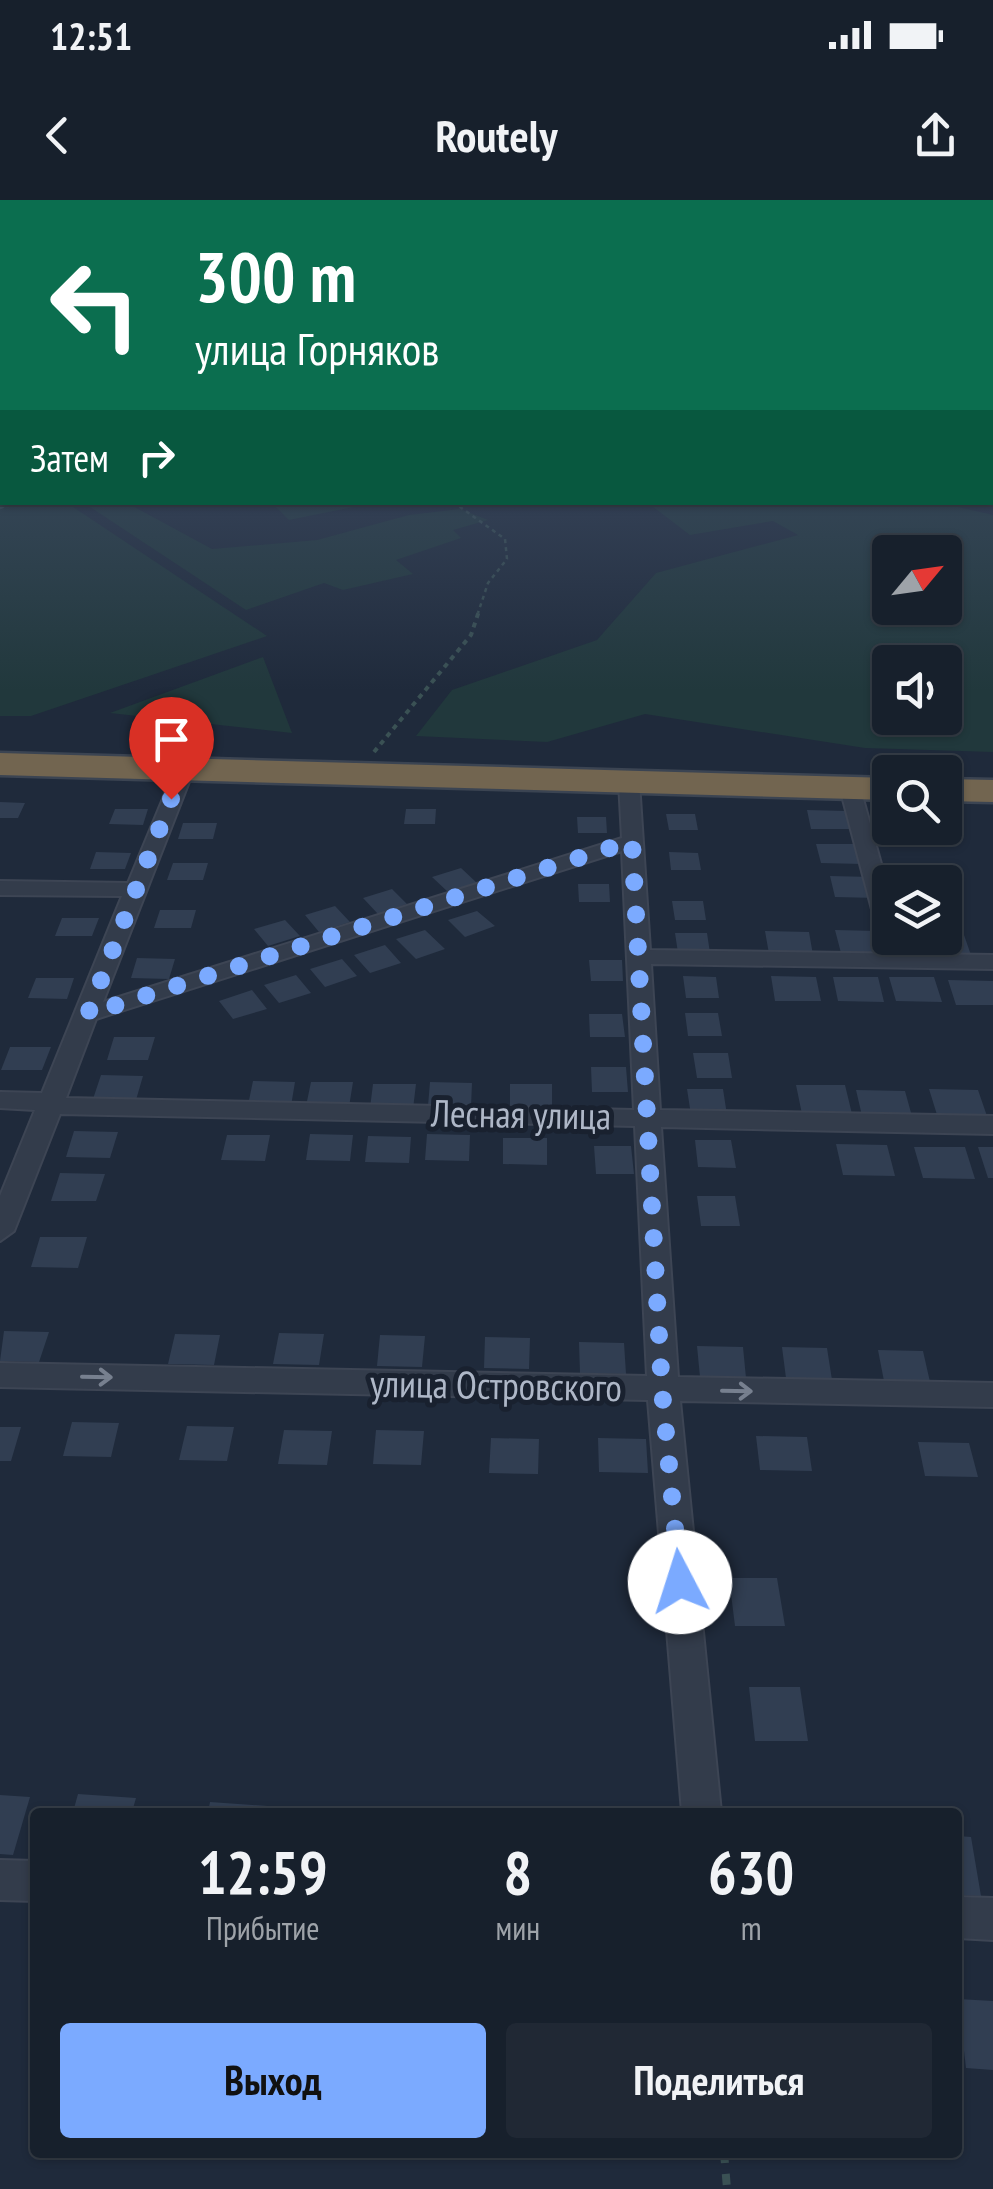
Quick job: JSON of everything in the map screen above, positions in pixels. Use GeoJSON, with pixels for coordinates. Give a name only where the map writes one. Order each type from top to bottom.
{"type":"FeatureCollection","features":[{"type":"Feature","properties":{"kind":"highway"},"geometry":{"type":"LineString","coordinates":[[0,764],[872,788]]}},
{"type":"Feature","properties":{"kind":"highway"},"geometry":{"type":"LineString","coordinates":[[962,792],[991,796]]}},
{"type":"Feature","properties":{"kind":"street"},"geometry":{"type":"LineString","coordinates":[[0,1231],[184,769]]}},
{"type":"Feature","properties":{"kind":"street"},"geometry":{"type":"LineString","coordinates":[[629,782],[642,957],[662,1390],[702,1808]]}},
{"type":"Feature","properties":{"kind":"street"},"geometry":{"type":"LineString","coordinates":[[850,788],[872,870]]}},
{"type":"Feature","properties":{"kind":"street"},"geometry":{"type":"LineString","coordinates":[[88,1014],[632,841]]}},
{"type":"Feature","properties":{"kind":"street"},"geometry":{"type":"LineString","coordinates":[[0,888],[134,890]]}},
{"type":"Feature","properties":{"kind":"street"},"geometry":{"type":"LineString","coordinates":[[895,955],[897,961]]}},
{"type":"Feature","properties":{"kind":"street"},"geometry":{"type":"LineString","coordinates":[[642,957],[993,962]]}},
{"type":"Feature","properties":{"kind":"street","name":"Лесная улица"},"geometry":{"type":"LineString","coordinates":[[0,1100],[50,1102],[64,1107],[993,1125]]}},
{"type":"Feature","properties":{"kind":"street","name":"улица Островского"},"geometry":{"type":"LineString","coordinates":[[0,1375],[993,1396]]}},
{"type":"Feature","properties":{"kind":"street"},"geometry":{"type":"LineString","coordinates":[[0,1880],[30,1882]]}},
{"type":"Feature","properties":{"kind":"street"},"geometry":{"type":"LineString","coordinates":[[962,1918],[993,1919]]}},
{"type":"Feature","properties":{"kind":"path"},"geometry":{"type":"LineString","coordinates":[[356,774],[471,635],[488,584],[507,559],[505,540],[457,506]]}},
{"type":"Feature","properties":{"kind":"path"},"geometry":{"type":"LineString","coordinates":[[724,2158],[726,2189]]}},
{"type":"Feature","properties":{"kind":"green space"},"geometry":{"type":"Polygon","coordinates":[[[0,506],[71,506],[267,636],[31,716],[0,716],[0,506]]]}},
{"type":"Feature","properties":{"kind":"green space"},"geometry":{"type":"Polygon","coordinates":[[[88,506],[132,506],[212,549],[317,540],[409,515],[460,509],[488,520],[453,530],[461,538],[396,560],[413,574],[343,590],[324,583],[246,610],[88,506]]]}},
{"type":"Feature","properties":{"kind":"green space"},"geometry":{"type":"Polygon","coordinates":[[[275,506],[359,506],[289,520],[275,506]]]}},
{"type":"Feature","properties":{"kind":"green space"},"geometry":{"type":"Polygon","coordinates":[[[652,506],[953,506],[993,515],[993,752],[865,748],[645,714],[547,742],[416,736],[452,690],[597,640],[656,573],[798,535],[773,521],[690,535],[652,506]]]}},
{"type":"Feature","properties":{"kind":"green space"},"geometry":{"type":"Polygon","coordinates":[[[263,657],[292,733],[110,713],[263,657]]]}},
{"type":"Feature","properties":{"kind":"building"},"geometry":{"type":"Polygon","coordinates":[[[0,802],[25,803],[18,818],[0,818],[0,802]]]}},
{"type":"Feature","properties":{"kind":"building"},"geometry":{"type":"Polygon","coordinates":[[[115,809],[148,809],[143,825],[109,824],[115,809]]]}},
{"type":"Feature","properties":{"kind":"building"},"geometry":{"type":"Polygon","coordinates":[[[406,809],[436,809],[435,824],[404,824],[406,809]]]}},
{"type":"Feature","properties":{"kind":"building"},"geometry":{"type":"Polygon","coordinates":[[[807,810],[846,811],[851,829],[811,829],[807,810]]]}},
{"type":"Feature","properties":{"kind":"building"},"geometry":{"type":"Polygon","coordinates":[[[666,814],[695,814],[698,830],[669,830],[666,814]]]}},
{"type":"Feature","properties":{"kind":"building"},"geometry":{"type":"Polygon","coordinates":[[[577,817],[606,817],[607,833],[578,833],[577,817]]]}},
{"type":"Feature","properties":{"kind":"building"},"geometry":{"type":"Polygon","coordinates":[[[183,823],[217,823],[213,839],[178,839],[183,823]]]}},
{"type":"Feature","properties":{"kind":"building"},"geometry":{"type":"Polygon","coordinates":[[[816,844],[856,844],[862,864],[821,863],[816,844]]]}},
{"type":"Feature","properties":{"kind":"building"},"geometry":{"type":"Polygon","coordinates":[[[96,852],[131,853],[125,869],[90,869],[96,852]]]}},
{"type":"Feature","properties":{"kind":"building"},"geometry":{"type":"Polygon","coordinates":[[[669,852],[698,853],[701,870],[671,870],[669,852]]]}},
{"type":"Feature","properties":{"kind":"building"},"geometry":{"type":"Polygon","coordinates":[[[173,863],[208,863],[203,880],[167,880],[173,863]]]}},
{"type":"Feature","properties":{"kind":"building"},"geometry":{"type":"Polygon","coordinates":[[[461,868],[477,883],[448,892],[432,877],[461,868]]]}},
{"type":"Feature","properties":{"kind":"building"},"geometry":{"type":"Polygon","coordinates":[[[830,876],[871,877],[872,898],[835,897],[830,876]]]}},
{"type":"Feature","properties":{"kind":"building"},"geometry":{"type":"Polygon","coordinates":[[[578,884],[609,884],[610,902],[579,902],[578,884]]]}},
{"type":"Feature","properties":{"kind":"building"},"geometry":{"type":"Polygon","coordinates":[[[392,889],[407,904],[378,914],[363,898],[392,889]]]}},
{"type":"Feature","properties":{"kind":"building"},"geometry":{"type":"Polygon","coordinates":[[[672,901],[703,901],[706,920],[675,920],[672,901]]]}},
{"type":"Feature","properties":{"kind":"building"},"geometry":{"type":"Polygon","coordinates":[[[335,906],[350,922],[319,932],[305,915],[335,906]]]}},
{"type":"Feature","properties":{"kind":"building"},"geometry":{"type":"Polygon","coordinates":[[[160,910],[196,910],[191,928],[154,928],[160,910]]]}},
{"type":"Feature","properties":{"kind":"building"},"geometry":{"type":"Polygon","coordinates":[[[477,911],[495,926],[465,937],[448,920],[477,911]]]}},
{"type":"Feature","properties":{"kind":"building"},"geometry":{"type":"Polygon","coordinates":[[[62,918],[99,918],[92,936],[55,936],[62,918]]]}},
{"type":"Feature","properties":{"kind":"building"},"geometry":{"type":"Polygon","coordinates":[[[285,920],[300,936],[268,946],[254,929],[285,920]]]}},
{"type":"Feature","properties":{"kind":"building"},"geometry":{"type":"Polygon","coordinates":[[[425,930],[445,949],[416,959],[396,939],[425,930]]]}},
{"type":"Feature","properties":{"kind":"building"},"geometry":{"type":"Polygon","coordinates":[[[835,930],[872,931],[872,954],[841,953],[835,930]]]}},
{"type":"Feature","properties":{"kind":"building"},"geometry":{"type":"Polygon","coordinates":[[[765,931],[809,932],[813,955],[769,954],[765,931]]]}},
{"type":"Feature","properties":{"kind":"building"},"geometry":{"type":"Polygon","coordinates":[[[675,933],[707,933],[710,953],[678,953],[675,933]]]}},
{"type":"Feature","properties":{"kind":"building"},"geometry":{"type":"Polygon","coordinates":[[[964,935],[972,958],[927,955],[962,955],[964,935]]]}},
{"type":"Feature","properties":{"kind":"building"},"geometry":{"type":"Polygon","coordinates":[[[385,945],[401,963],[370,973],[354,955],[385,945]]]}},
{"type":"Feature","properties":{"kind":"building"},"geometry":{"type":"Polygon","coordinates":[[[137,958],[175,959],[169,979],[131,978],[137,958]]]}},
{"type":"Feature","properties":{"kind":"building"},"geometry":{"type":"Polygon","coordinates":[[[342,959],[357,976],[325,987],[310,969],[342,959]]]}},
{"type":"Feature","properties":{"kind":"building"},"geometry":{"type":"Polygon","coordinates":[[[589,960],[622,960],[623,981],[591,981],[589,960]]]}},
{"type":"Feature","properties":{"kind":"building"},"geometry":{"type":"Polygon","coordinates":[[[296,975],[311,993],[279,1003],[264,985],[296,975]]]}},
{"type":"Feature","properties":{"kind":"building"},"geometry":{"type":"Polygon","coordinates":[[[683,976],[716,977],[719,998],[686,998],[683,976]]]}},
{"type":"Feature","properties":{"kind":"building"},"geometry":{"type":"Polygon","coordinates":[[[771,976],[816,977],[821,1001],[775,1001],[771,976]]]}},
{"type":"Feature","properties":{"kind":"building"},"geometry":{"type":"Polygon","coordinates":[[[833,977],[878,977],[884,1002],[838,1001],[833,977]]]}},
{"type":"Feature","properties":{"kind":"building"},"geometry":{"type":"Polygon","coordinates":[[[889,977],[934,977],[942,1002],[896,1001],[889,977]]]}},
{"type":"Feature","properties":{"kind":"building"},"geometry":{"type":"Polygon","coordinates":[[[36,978],[74,978],[67,999],[28,998],[36,978]]]}},
{"type":"Feature","properties":{"kind":"building"},"geometry":{"type":"Polygon","coordinates":[[[948,980],[993,981],[993,1005],[956,1005],[948,980]]]}},
{"type":"Feature","properties":{"kind":"building"},"geometry":{"type":"Polygon","coordinates":[[[252,990],[267,1009],[233,1019],[219,1001],[252,990]]]}},
{"type":"Feature","properties":{"kind":"building"},"geometry":{"type":"Polygon","coordinates":[[[685,1013],[718,1013],[722,1036],[688,1036],[685,1013]]]}},
{"type":"Feature","properties":{"kind":"building"},"geometry":{"type":"Polygon","coordinates":[[[589,1014],[622,1014],[625,1037],[590,1037],[589,1014]]]}},
{"type":"Feature","properties":{"kind":"building"},"geometry":{"type":"Polygon","coordinates":[[[114,1037],[155,1037],[148,1060],[107,1060],[114,1037]]]}},
{"type":"Feature","properties":{"kind":"building"},"geometry":{"type":"Polygon","coordinates":[[[10,1047],[51,1047],[42,1070],[1,1070],[10,1047]]]}},
{"type":"Feature","properties":{"kind":"building"},"geometry":{"type":"Polygon","coordinates":[[[693,1053],[728,1053],[732,1078],[697,1078],[693,1053]]]}},
{"type":"Feature","properties":{"kind":"building"},"geometry":{"type":"Polygon","coordinates":[[[591,1067],[626,1067],[628,1092],[592,1092],[591,1067]]]}},
{"type":"Feature","properties":{"kind":"building"},"geometry":{"type":"Polygon","coordinates":[[[101,1075],[143,1076],[136,1100],[93,1099],[101,1075]]]}},
{"type":"Feature","properties":{"kind":"building"},"geometry":{"type":"Polygon","coordinates":[[[253,1081],[295,1082],[291,1106],[248,1105],[253,1081]]]}},
{"type":"Feature","properties":{"kind":"building"},"geometry":{"type":"Polygon","coordinates":[[[311,1082],[353,1082],[349,1107],[306,1106],[311,1082]]]}},
{"type":"Feature","properties":{"kind":"building"},"geometry":{"type":"Polygon","coordinates":[[[430,1082],[472,1083],[471,1107],[428,1106],[430,1082]]]}},
{"type":"Feature","properties":{"kind":"building"},"geometry":{"type":"Polygon","coordinates":[[[373,1084],[416,1084],[413,1109],[370,1108],[373,1084]]]}},
{"type":"Feature","properties":{"kind":"building"},"geometry":{"type":"Polygon","coordinates":[[[510,1084],[552,1084],[552,1108],[510,1108],[510,1084]]]}},
{"type":"Feature","properties":{"kind":"building"},"geometry":{"type":"Polygon","coordinates":[[[796,1085],[845,1085],[852,1114],[802,1114],[796,1085]]]}},
{"type":"Feature","properties":{"kind":"building"},"geometry":{"type":"Polygon","coordinates":[[[687,1089],[723,1089],[727,1115],[691,1115],[687,1089]]]}},
{"type":"Feature","properties":{"kind":"building"},"geometry":{"type":"Polygon","coordinates":[[[929,1089],[978,1090],[988,1119],[938,1118],[929,1089]]]}},
{"type":"Feature","properties":{"kind":"building"},"geometry":{"type":"Polygon","coordinates":[[[856,1090],[905,1091],[913,1120],[863,1120],[856,1090]]]}},
{"type":"Feature","properties":{"kind":"building"},"geometry":{"type":"Polygon","coordinates":[[[74,1131],[118,1132],[110,1158],[66,1157],[74,1131]]]}},
{"type":"Feature","properties":{"kind":"building"},"geometry":{"type":"Polygon","coordinates":[[[310,1134],[353,1135],[350,1161],[306,1160],[310,1134]]]}},
{"type":"Feature","properties":{"kind":"building"},"geometry":{"type":"Polygon","coordinates":[[[427,1134],[470,1135],[469,1161],[425,1160],[427,1134]]]}},
{"type":"Feature","properties":{"kind":"building"},"geometry":{"type":"Polygon","coordinates":[[[227,1135],[270,1135],[265,1161],[221,1160],[227,1135]]]}},
{"type":"Feature","properties":{"kind":"building"},"geometry":{"type":"Polygon","coordinates":[[[368,1136],[411,1137],[409,1163],[365,1162],[368,1136]]]}},
{"type":"Feature","properties":{"kind":"building"},"geometry":{"type":"Polygon","coordinates":[[[503,1138],[547,1138],[547,1165],[503,1164],[503,1138]]]}},
{"type":"Feature","properties":{"kind":"building"},"geometry":{"type":"Polygon","coordinates":[[[695,1140],[731,1140],[736,1168],[698,1167],[695,1140]]]}},
{"type":"Feature","properties":{"kind":"building"},"geometry":{"type":"Polygon","coordinates":[[[836,1144],[887,1145],[895,1176],[843,1175],[836,1144]]]}},
{"type":"Feature","properties":{"kind":"building"},"geometry":{"type":"Polygon","coordinates":[[[594,1146],[631,1146],[634,1174],[596,1174],[594,1146]]]}},
{"type":"Feature","properties":{"kind":"building"},"geometry":{"type":"Polygon","coordinates":[[[914,1147],[965,1147],[975,1179],[923,1178],[914,1147]]]}},
{"type":"Feature","properties":{"kind":"building"},"geometry":{"type":"Polygon","coordinates":[[[978,1147],[993,1147],[993,1178],[988,1178],[978,1147]]]}},
{"type":"Feature","properties":{"kind":"building"},"geometry":{"type":"Polygon","coordinates":[[[60,1173],[105,1174],[96,1201],[51,1201],[60,1173]]]}},
{"type":"Feature","properties":{"kind":"building"},"geometry":{"type":"Polygon","coordinates":[[[697,1196],[735,1196],[740,1226],[701,1226],[697,1196]]]}},
{"type":"Feature","properties":{"kind":"building"},"geometry":{"type":"Polygon","coordinates":[[[40,1237],[87,1237],[78,1268],[31,1267],[40,1237]]]}},
{"type":"Feature","properties":{"kind":"building"},"geometry":{"type":"Polygon","coordinates":[[[4,1331],[49,1332],[39,1362],[0,1361],[4,1331]]]}},
{"type":"Feature","properties":{"kind":"building"},"geometry":{"type":"Polygon","coordinates":[[[279,1333],[324,1334],[319,1365],[273,1364],[279,1333]]]}},
{"type":"Feature","properties":{"kind":"building"},"geometry":{"type":"Polygon","coordinates":[[[175,1334],[220,1335],[214,1365],[168,1364],[175,1334]]]}},
{"type":"Feature","properties":{"kind":"building"},"geometry":{"type":"Polygon","coordinates":[[[380,1335],[425,1336],[422,1367],[377,1366],[380,1335]]]}},
{"type":"Feature","properties":{"kind":"building"},"geometry":{"type":"Polygon","coordinates":[[[485,1337],[530,1338],[529,1369],[484,1368],[485,1337]]]}},
{"type":"Feature","properties":{"kind":"building"},"geometry":{"type":"Polygon","coordinates":[[[579,1342],[624,1343],[626,1374],[580,1373],[579,1342]]]}},
{"type":"Feature","properties":{"kind":"building"},"geometry":{"type":"Polygon","coordinates":[[[697,1346],[743,1347],[746,1378],[700,1377],[697,1346]]]}},
{"type":"Feature","properties":{"kind":"building"},"geometry":{"type":"Polygon","coordinates":[[[782,1347],[827,1348],[832,1380],[786,1378],[782,1347]]]}},
{"type":"Feature","properties":{"kind":"building"},"geometry":{"type":"Polygon","coordinates":[[[878,1350],[923,1351],[930,1382],[884,1381],[878,1350]]]}},
{"type":"Feature","properties":{"kind":"building"},"geometry":{"type":"Polygon","coordinates":[[[72,1422],[119,1423],[111,1457],[63,1456],[72,1422]]]}},
{"type":"Feature","properties":{"kind":"building"},"geometry":{"type":"Polygon","coordinates":[[[187,1426],[234,1427],[227,1461],[179,1460],[187,1426]]]}},
{"type":"Feature","properties":{"kind":"building"},"geometry":{"type":"Polygon","coordinates":[[[0,1427],[21,1427],[11,1461],[0,1461],[0,1427]]]}},
{"type":"Feature","properties":{"kind":"building"},"geometry":{"type":"Polygon","coordinates":[[[284,1430],[332,1431],[327,1465],[278,1464],[284,1430]]]}},
{"type":"Feature","properties":{"kind":"building"},"geometry":{"type":"Polygon","coordinates":[[[376,1430],[424,1431],[421,1465],[373,1464],[376,1430]]]}},
{"type":"Feature","properties":{"kind":"building"},"geometry":{"type":"Polygon","coordinates":[[[756,1436],[807,1437],[812,1471],[760,1470],[756,1436]]]}},
{"type":"Feature","properties":{"kind":"building"},"geometry":{"type":"Polygon","coordinates":[[[491,1438],[539,1439],[538,1474],[489,1473],[491,1438]]]}},
{"type":"Feature","properties":{"kind":"building"},"geometry":{"type":"Polygon","coordinates":[[[598,1438],[646,1439],[648,1473],[599,1472],[598,1438]]]}},
{"type":"Feature","properties":{"kind":"building"},"geometry":{"type":"Polygon","coordinates":[[[918,1442],[969,1443],[978,1477],[925,1476],[918,1442]]]}},
{"type":"Feature","properties":{"kind":"building"},"geometry":{"type":"Polygon","coordinates":[[[729,1578],[777,1578],[785,1626],[735,1626],[729,1578]]]}},
{"type":"Feature","properties":{"kind":"building"},"geometry":{"type":"Polygon","coordinates":[[[749,1687],[800,1687],[808,1741],[755,1741],[749,1687]]]}},
{"type":"Feature","properties":{"kind":"building"},"geometry":{"type":"Polygon","coordinates":[[[78,1794],[136,1798],[133,1808],[74,1808],[78,1794]]]}},
{"type":"Feature","properties":{"kind":"building"},"geometry":{"type":"Polygon","coordinates":[[[0,1795],[30,1797],[13,1855],[0,1854],[0,1795]]]}},
{"type":"Feature","properties":{"kind":"building"},"geometry":{"type":"Polygon","coordinates":[[[210,1802],[268,1806],[268,1808],[209,1808],[210,1802]]]}},
{"type":"Feature","properties":{"kind":"building"},"geometry":{"type":"Polygon","coordinates":[[[962,1836],[971,1837],[981,1896],[962,1895],[962,1836]]]}},
{"type":"Feature","properties":{"kind":"building"},"geometry":{"type":"Polygon","coordinates":[[[962,1999],[993,2001],[993,2070],[966,2068],[962,1999]]]}},
{"type":"Feature","properties":{"kind":"route"},"geometry":{"type":"LineString","coordinates":[[171,799],[88,1014],[632,841],[642,957],[662,1390],[680,1582]]}}]}
